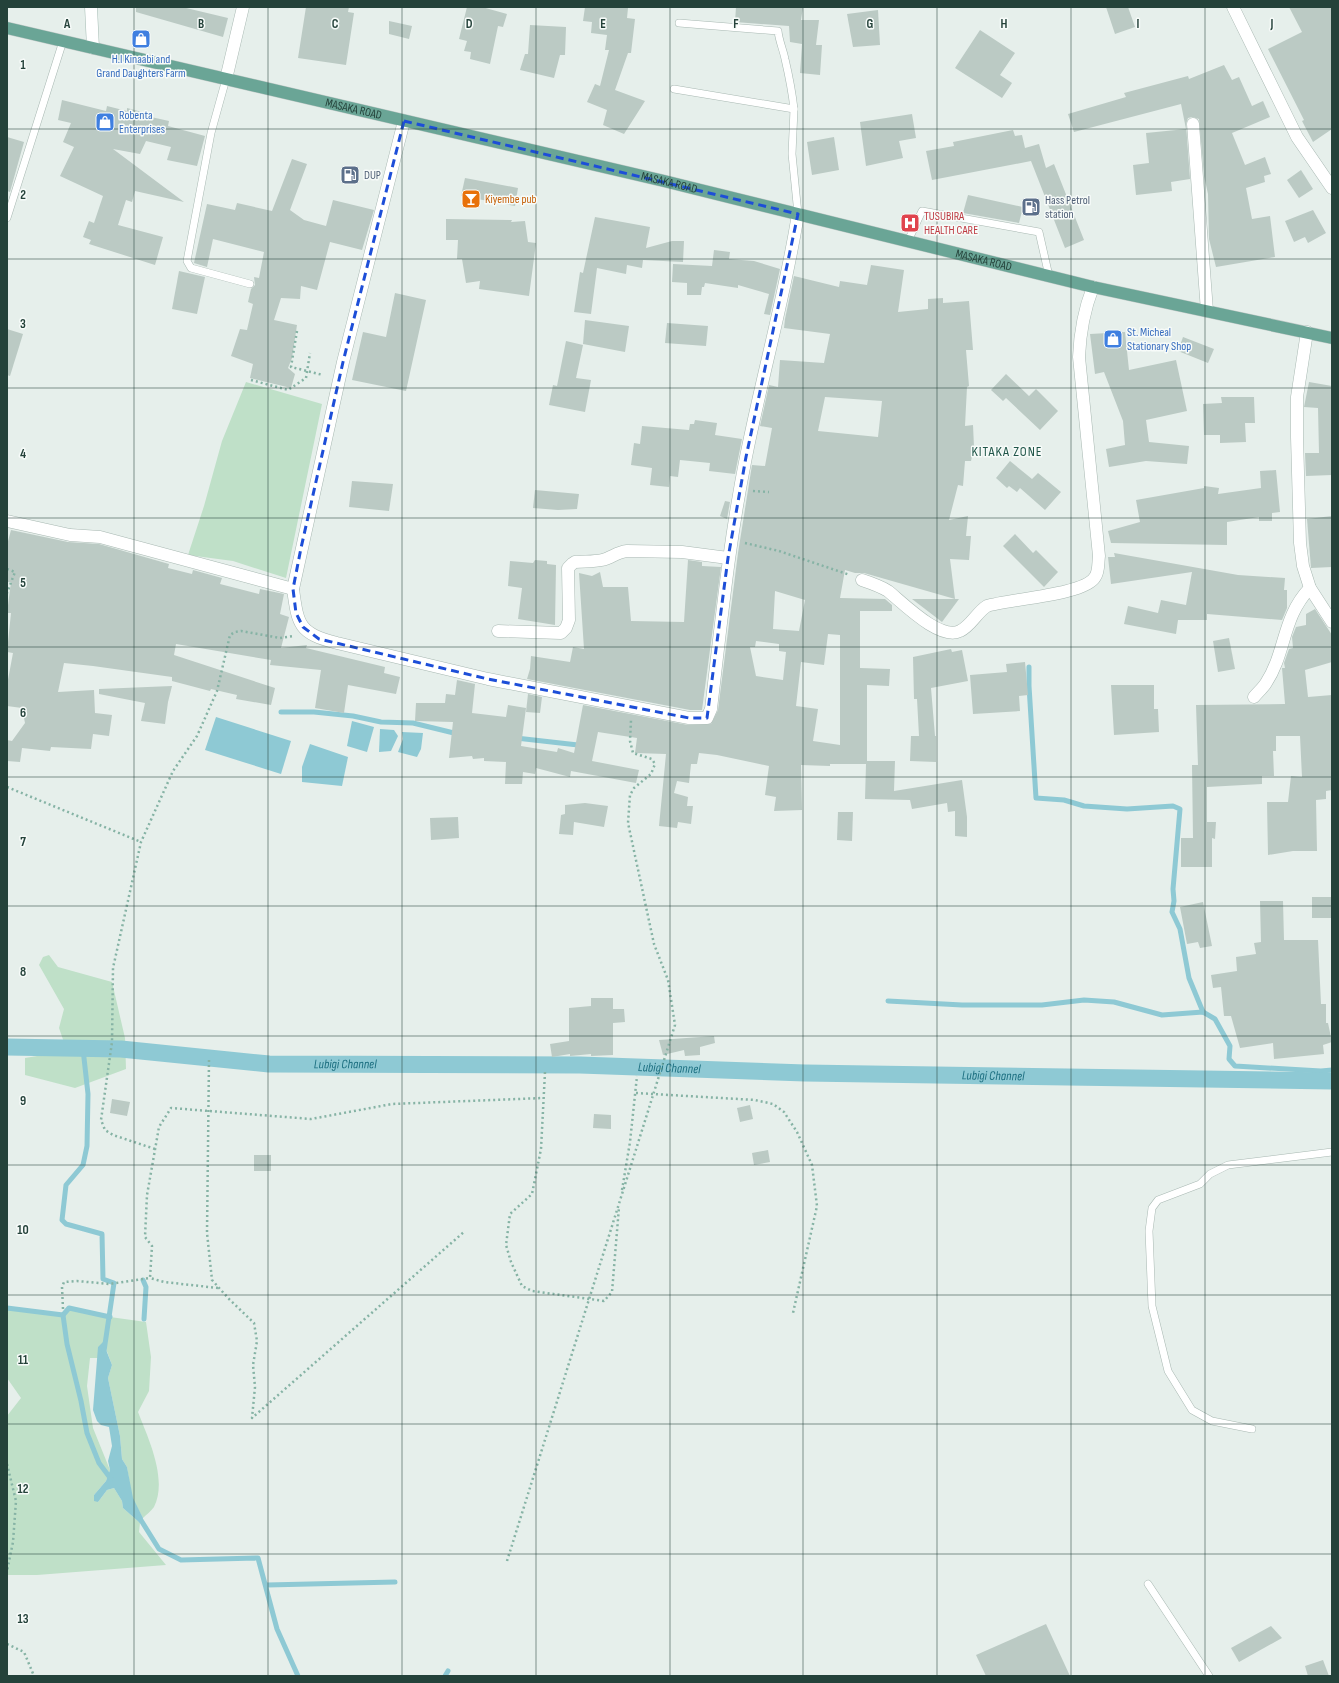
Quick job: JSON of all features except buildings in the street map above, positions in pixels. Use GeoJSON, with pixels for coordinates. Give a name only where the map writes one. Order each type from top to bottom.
{"type":"FeatureCollection","features":[{"type":"Feature","properties":{"kind":"main road","name":"MASAKA ROAD"},"geometry":{"type":"LineString","coordinates":[[7,28],[664,181],[1093,287],[1332,338]]}},
{"type":"Feature","properties":{"kind":"street"},"geometry":{"type":"LineString","coordinates":[[90,7],[94,48]]}},
{"type":"Feature","properties":{"kind":"street"},"geometry":{"type":"LineString","coordinates":[[226,79],[243,7]]}},
{"type":"Feature","properties":{"kind":"street"},"geometry":{"type":"LineString","coordinates":[[1233,7],[1297,137],[1332,188]]}},
{"type":"Feature","properties":{"kind":"street"},"geometry":{"type":"LineString","coordinates":[[404,121],[343,362],[293,589],[296,613],[303,627],[308,633],[319,638],[488,679],[571,693],[632,707],[698,719],[707,718],[710,715],[731,540],[746,457],[792,253],[798,214]]}},
{"type":"Feature","properties":{"kind":"street"},"geometry":{"type":"LineString","coordinates":[[1193,124],[1206,311]]}},
{"type":"Feature","properties":{"kind":"street"},"geometry":{"type":"LineString","coordinates":[[862,580],[887,591],[911,611],[936,627],[949,633],[961,631],[980,610],[987,606],[1073,589],[1088,584],[1096,577],[1098,556],[1079,357],[1080,332],[1086,305],[1093,287]]}},
{"type":"Feature","properties":{"kind":"street"},"geometry":{"type":"LineString","coordinates":[[1307,332],[1298,397],[1297,437],[1300,543],[1303,566],[1310,588],[1332,622]]}},
{"type":"Feature","properties":{"kind":"street"},"geometry":{"type":"LineString","coordinates":[[7,521],[70,535],[100,537],[293,589]]}},
{"type":"Feature","properties":{"kind":"street"},"geometry":{"type":"LineString","coordinates":[[498,631],[561,633],[566,628],[569,620],[568,568],[575,562],[600,560],[609,558],[619,552],[627,551],[682,552],[728,558]]}},
{"type":"Feature","properties":{"kind":"street"},"geometry":{"type":"LineString","coordinates":[[1254,697],[1266,682],[1277,659],[1292,613],[1301,597],[1310,588]]}},
{"type":"Feature","properties":{"kind":"lane"},"geometry":{"type":"LineString","coordinates":[[679,23],[778,31],[779,42],[783,50],[792,85],[794,109],[792,154],[798,214]]}},
{"type":"Feature","properties":{"kind":"lane"},"geometry":{"type":"LineString","coordinates":[[7,218],[63,41]]}},
{"type":"Feature","properties":{"kind":"lane"},"geometry":{"type":"LineString","coordinates":[[226,79],[211,133],[197,200],[187,261],[191,268],[250,284]]}},
{"type":"Feature","properties":{"kind":"lane"},"geometry":{"type":"LineString","coordinates":[[674,89],[794,109]]}},
{"type":"Feature","properties":{"kind":"lane"},"geometry":{"type":"LineString","coordinates":[[908,241],[922,211],[1039,232],[1049,276]]}},
{"type":"Feature","properties":{"kind":"lane"},"geometry":{"type":"LineString","coordinates":[[1252,1429],[1212,1421],[1192,1410],[1168,1371],[1152,1306],[1148,1231],[1152,1208],[1158,1200],[1200,1184],[1210,1174],[1228,1165],[1332,1152]]}},
{"type":"Feature","properties":{"kind":"lane"},"geometry":{"type":"LineString","coordinates":[[1148,1584],[1209,1676]]}},
{"type":"Feature","properties":{"kind":"path"},"geometry":{"type":"LineString","coordinates":[[297,332],[291,366],[307,372],[323,375]]}},
{"type":"Feature","properties":{"kind":"path"},"geometry":{"type":"LineString","coordinates":[[251,380],[288,390],[306,378],[310,353]]}},
{"type":"Feature","properties":{"kind":"path"},"geometry":{"type":"LineString","coordinates":[[731,540],[779,551],[862,580]]}},
{"type":"Feature","properties":{"kind":"path"},"geometry":{"type":"LineString","coordinates":[[7,569],[14,572],[7,593]]}},
{"type":"Feature","properties":{"kind":"path"},"geometry":{"type":"LineString","coordinates":[[155,1149],[105,1130],[101,1120],[112,1042],[113,968],[141,842],[173,771],[197,736],[217,691],[230,635],[241,631],[280,638],[290,638],[297,634],[303,627]]}},
{"type":"Feature","properties":{"kind":"path"},"geometry":{"type":"LineString","coordinates":[[507,1561],[675,1025],[668,980],[654,944],[628,823],[630,795],[634,788],[651,774],[655,764],[652,759],[633,753],[630,748],[632,707]]}},
{"type":"Feature","properties":{"kind":"path"},"geometry":{"type":"LineString","coordinates":[[7,787],[141,842]]}},
{"type":"Feature","properties":{"kind":"path"},"geometry":{"type":"LineString","coordinates":[[209,1060],[210,1110],[207,1233],[212,1280],[254,1323],[257,1341],[253,1365],[255,1387],[252,1418],[465,1231]]}},
{"type":"Feature","properties":{"kind":"path"},"geometry":{"type":"LineString","coordinates":[[546,1072],[543,1098],[541,1149],[532,1194],[510,1214],[506,1245],[511,1262],[522,1286],[532,1291],[604,1301],[612,1292],[620,1203],[630,1142],[638,1076]]}},
{"type":"Feature","properties":{"kind":"path"},"geometry":{"type":"LineString","coordinates":[[636,1093],[755,1100],[773,1104],[791,1119],[812,1165],[817,1206],[793,1313]]}},
{"type":"Feature","properties":{"kind":"path"},"geometry":{"type":"LineString","coordinates":[[150,1278],[152,1246],[146,1237],[147,1195],[159,1127],[171,1108],[311,1119],[355,1109],[392,1104],[543,1098]]}},
{"type":"Feature","properties":{"kind":"path"},"geometry":{"type":"LineString","coordinates":[[63,1308],[62,1287],[64,1282],[78,1281],[109,1284],[150,1278],[164,1282],[219,1288]]}},
{"type":"Feature","properties":{"kind":"path"},"geometry":{"type":"LineString","coordinates":[[7,1464],[16,1501],[13,1542],[7,1571]]}},
{"type":"Feature","properties":{"kind":"path"},"geometry":{"type":"LineString","coordinates":[[7,1644],[24,1652],[34,1676]]}},
{"type":"Feature","properties":{"kind":"highlighted area"},"geometry":{"type":"Polygon","coordinates":[[[404,121],[798,214],[746,457],[728,558],[707,718],[689,718],[488,679],[319,639],[303,627],[296,613],[293,589],[301,548],[343,362],[404,121]]]}},
{"type":"Feature","properties":{"kind":"green space"},"geometry":{"type":"Polygon","coordinates":[[[246,382],[322,404],[286,578],[233,561],[188,555],[204,506],[222,441],[246,382]]]}},
{"type":"Feature","properties":{"kind":"green space"},"geometry":{"type":"Polygon","coordinates":[[[49,955],[58,967],[112,982],[125,1038],[126,1069],[75,1088],[25,1075],[25,1058],[67,1051],[59,1028],[64,1009],[39,965],[43,957],[49,955]]]}},
{"type":"Feature","properties":{"kind":"green space"},"geometry":{"type":"Polygon","coordinates":[[[69,1308],[110,1317],[146,1322],[151,1357],[149,1391],[138,1412],[151,1446],[158,1471],[158,1496],[154,1507],[143,1518],[132,1498],[127,1467],[122,1459],[120,1436],[108,1378],[112,1365],[105,1346],[98,1347],[98,1358],[90,1358],[87,1386],[93,1428],[110,1470],[106,1481],[94,1495],[98,1502],[107,1490],[114,1488],[122,1501],[123,1508],[140,1523],[139,1532],[166,1565],[37,1575],[7,1575],[7,1416],[21,1398],[7,1378],[7,1309],[63,1315],[69,1308]]]}},
{"type":"Feature","properties":{"kind":"water"},"geometry":{"type":"Polygon","coordinates":[[[216,717],[291,741],[281,774],[205,750],[216,717]]]}},
{"type":"Feature","properties":{"kind":"water"},"geometry":{"type":"Polygon","coordinates":[[[352,721],[374,727],[367,752],[347,746],[352,721]]]}},
{"type":"Feature","properties":{"kind":"water"},"geometry":{"type":"Polygon","coordinates":[[[380,729],[394,730],[398,736],[391,751],[379,752],[380,729]]]}},
{"type":"Feature","properties":{"kind":"water"},"geometry":{"type":"Polygon","coordinates":[[[402,732],[423,733],[421,749],[417,757],[398,752],[403,739],[402,732]]]}},
{"type":"Feature","properties":{"kind":"water"},"geometry":{"type":"Polygon","coordinates":[[[310,744],[348,757],[342,786],[302,782],[302,767],[310,744]]]}},
{"type":"Feature","properties":{"kind":"water"},"geometry":{"type":"Polygon","coordinates":[[[103,1342],[112,1365],[108,1378],[120,1436],[122,1459],[127,1467],[133,1498],[143,1518],[140,1523],[123,1508],[122,1501],[114,1488],[107,1490],[98,1502],[94,1501],[94,1495],[106,1481],[110,1470],[108,1461],[112,1446],[109,1427],[101,1425],[97,1421],[93,1410],[98,1347],[103,1342]]]}},
{"type":"Feature","properties":{"kind":"waterway"},"geometry":{"type":"LineString","coordinates":[[1029,667],[1036,798],[1064,800],[1084,806],[1127,809],[1173,806],[1180,809],[1172,912],[1180,929],[1189,978],[1203,1012]]}},
{"type":"Feature","properties":{"kind":"waterway"},"geometry":{"type":"LineString","coordinates":[[281,712],[314,712],[353,716],[381,722],[413,723],[458,734]]}},
{"type":"Feature","properties":{"kind":"waterway"},"geometry":{"type":"LineString","coordinates":[[516,738],[578,745]]}},
{"type":"Feature","properties":{"kind":"waterway"},"geometry":{"type":"LineString","coordinates":[[888,1001],[962,1005],[1042,1005],[1084,1000],[1114,1002],[1162,1015],[1203,1012],[1215,1019],[1230,1046],[1229,1059],[1235,1066],[1321,1071],[1332,1070]]}},
{"type":"Feature","properties":{"kind":"waterway","name":"Lubigi Channel"},"geometry":{"type":"LineString","coordinates":[[7,1047],[121,1049],[269,1064],[580,1065],[805,1073],[1332,1081]]}},
{"type":"Feature","properties":{"kind":"waterway"},"geometry":{"type":"LineString","coordinates":[[83,1049],[88,1094],[87,1146],[83,1165],[66,1185],[62,1220],[66,1224],[102,1234],[103,1279],[114,1283],[104,1351]]}},
{"type":"Feature","properties":{"kind":"waterway"},"geometry":{"type":"LineString","coordinates":[[143,1280],[146,1287],[144,1319]]}},
{"type":"Feature","properties":{"kind":"waterway"},"geometry":{"type":"LineString","coordinates":[[7,1308],[63,1315],[69,1308],[110,1317]]}},
{"type":"Feature","properties":{"kind":"waterway"},"geometry":{"type":"LineString","coordinates":[[63,1315],[67,1344],[87,1433],[99,1463],[111,1479]]}},
{"type":"Feature","properties":{"kind":"waterway"},"geometry":{"type":"LineString","coordinates":[[139,1517],[159,1549],[181,1560],[258,1558],[277,1629],[298,1676]]}},
{"type":"Feature","properties":{"kind":"waterway"},"geometry":{"type":"LineString","coordinates":[[267,1585],[395,1582]]}},
{"type":"Feature","properties":{"kind":"waterway"},"geometry":{"type":"LineString","coordinates":[[445,1676],[448,1671]]}},
{"type":"Feature","properties":{"kind":"place","name":"H.I Kinaabi and Grand Daughters Farm"},"geometry":{"type":"Point","coordinates":[141,39]}},
{"type":"Feature","properties":{"kind":"place","name":"Robenta Enterprises"},"geometry":{"type":"Point","coordinates":[105,122]}},
{"type":"Feature","properties":{"kind":"place","name":"DUP"},"geometry":{"type":"Point","coordinates":[350,175]}},
{"type":"Feature","properties":{"kind":"place","name":"Kiyembe pub"},"geometry":{"type":"Point","coordinates":[471,199]}},
{"type":"Feature","properties":{"kind":"place","name":"Hass Petrol station"},"geometry":{"type":"Point","coordinates":[1031,207]}},
{"type":"Feature","properties":{"kind":"place","name":"TUSUBIRA HEALTH CARE"},"geometry":{"type":"Point","coordinates":[910,223]}},
{"type":"Feature","properties":{"kind":"place","name":"St. Micheal Stationary Shop"},"geometry":{"type":"Point","coordinates":[1113,339]}},
{"type":"Feature","properties":{"kind":"district","name":"KITAKA ZONE"},"geometry":{"type":"Point","coordinates":[1007,451]}}]}
